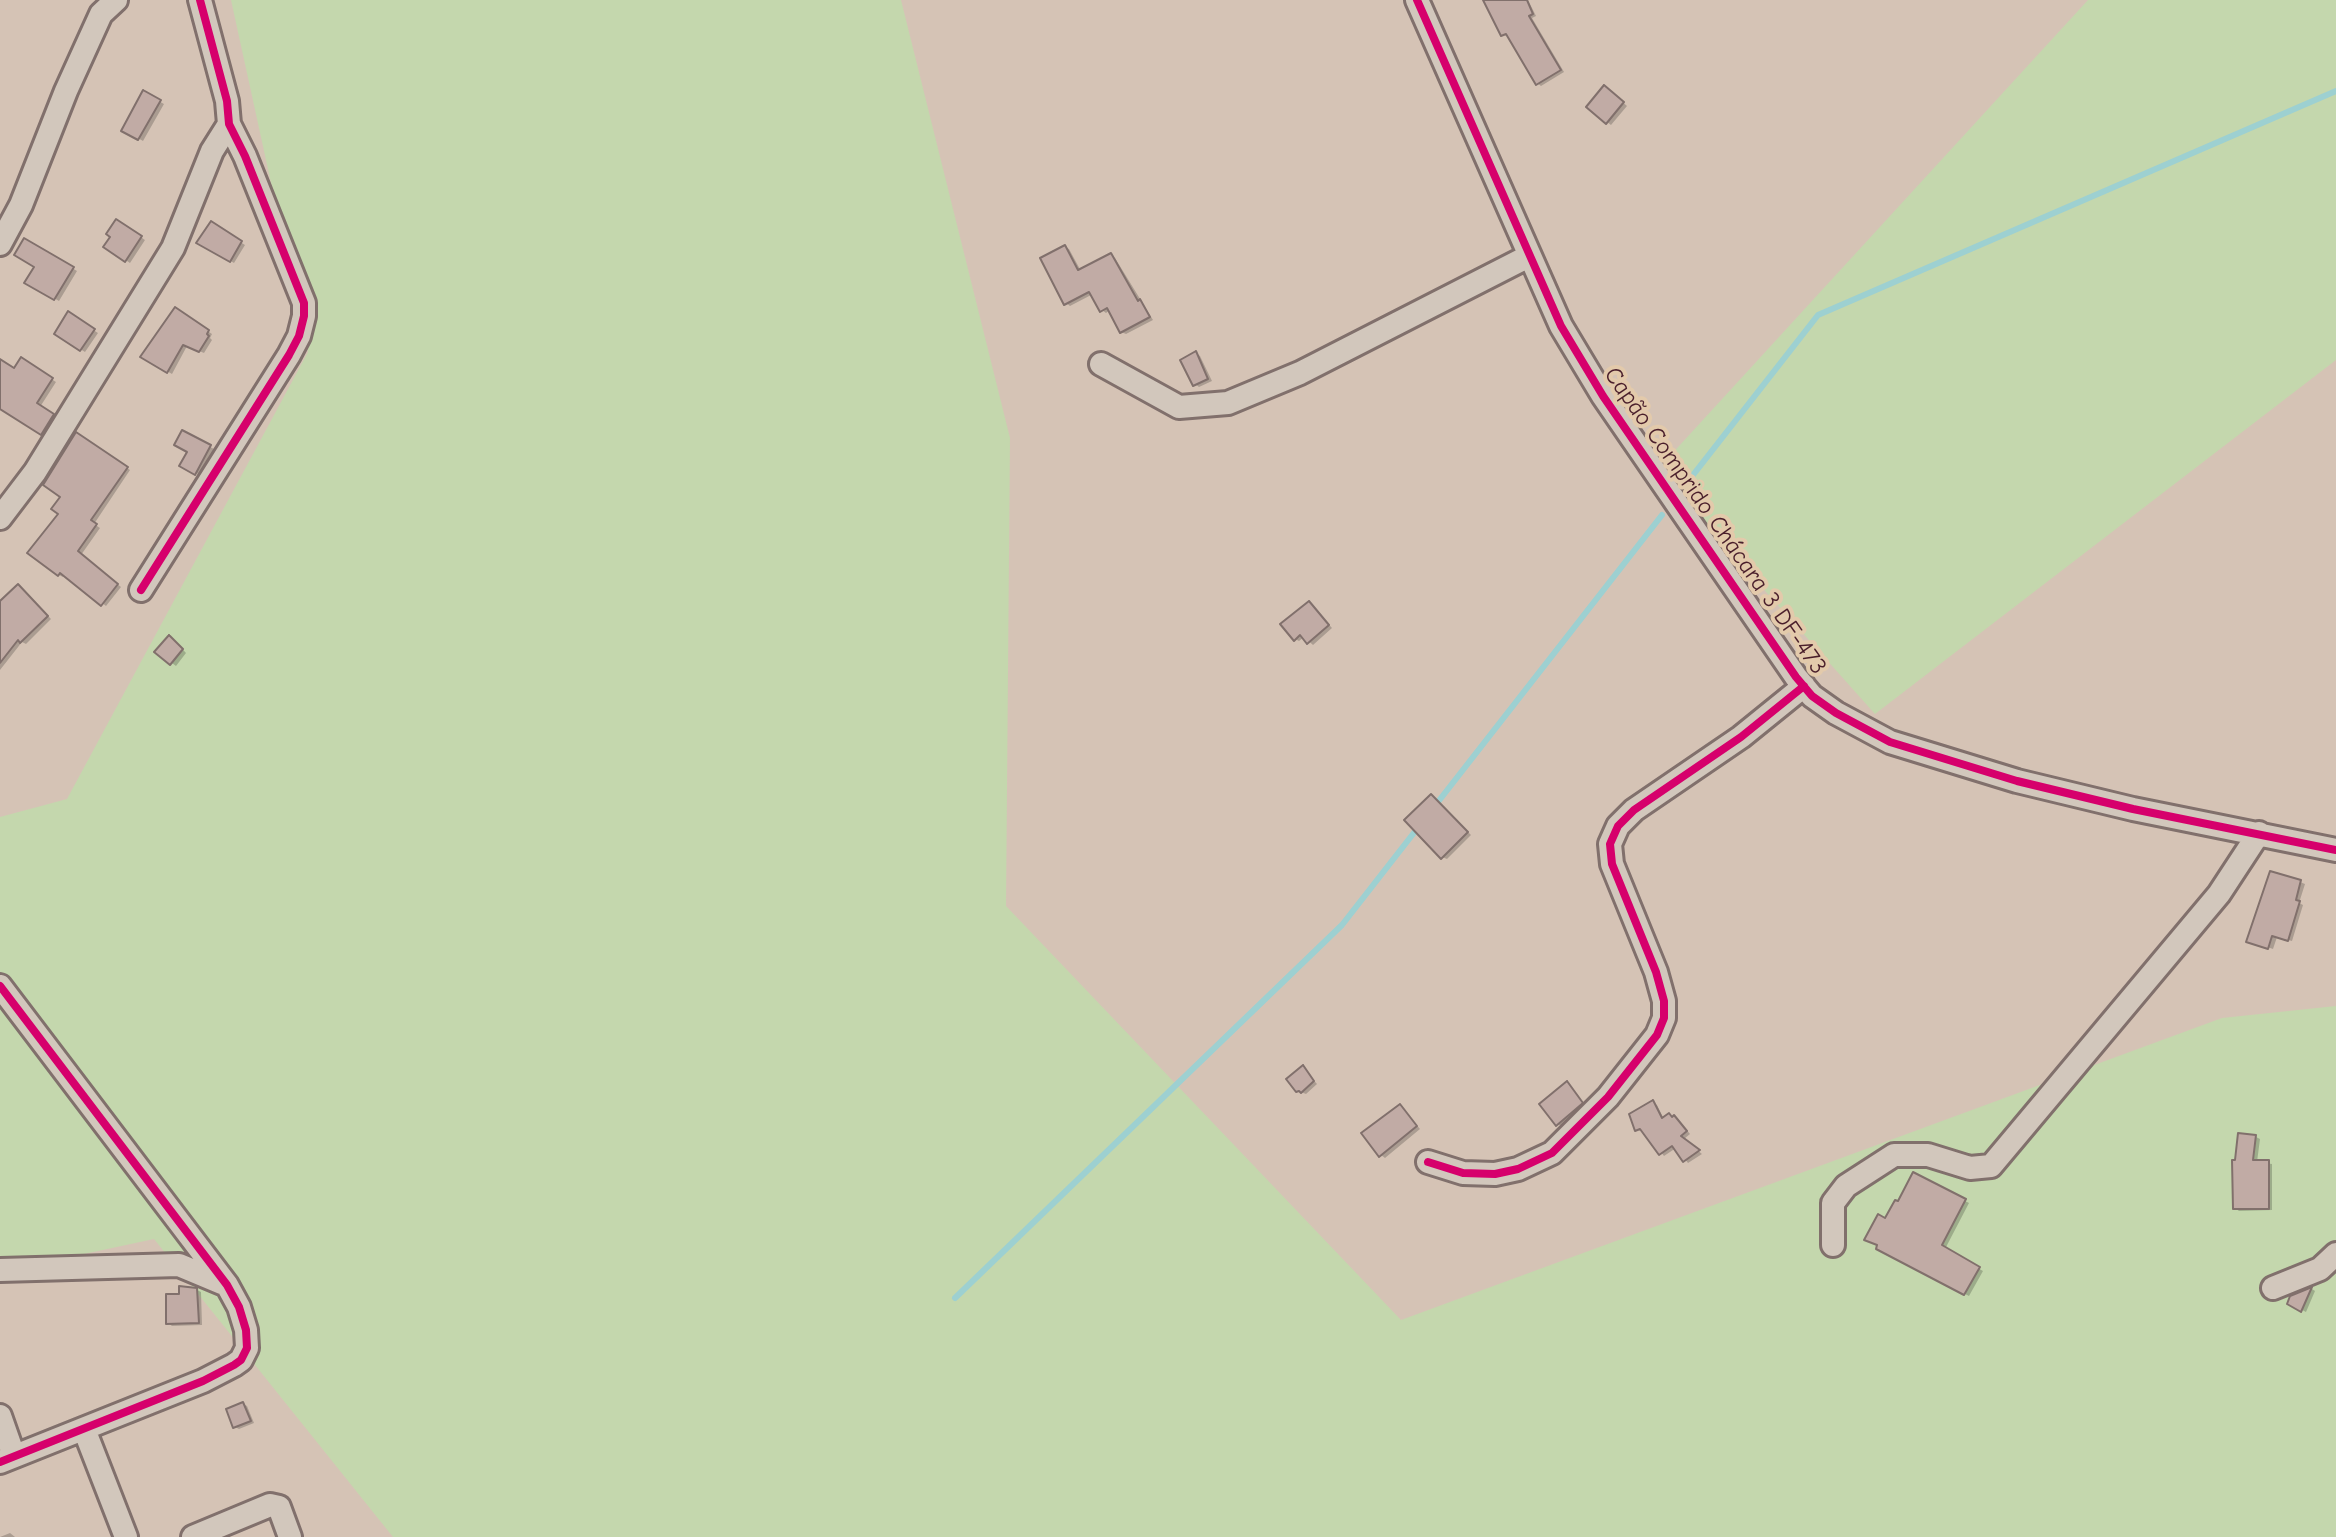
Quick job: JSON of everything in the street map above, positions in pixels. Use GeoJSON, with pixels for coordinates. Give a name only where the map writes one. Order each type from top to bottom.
{"type":"FeatureCollection","features":[{"type":"Feature","properties":{"kind":"street"},"geometry":{"type":"LineString","coordinates":[[0,244],[21,205],[66,91],[101,14],[116,0]]}},
{"type":"Feature","properties":{"kind":"street"},"geometry":{"type":"LineString","coordinates":[[141,590],[289,355],[299,336],[304,316],[304,303],[229,124],[227,101],[200,0]]}},
{"type":"Feature","properties":{"kind":"street","name":"Capão Comprido Chácara 3 DF-473"},"geometry":{"type":"LineString","coordinates":[[1417,0],[1561,326],[1603,396],[1812,696],[1836,713],[1890,742],[2017,781],[2133,809],[2336,850]]}},
{"type":"Feature","properties":{"kind":"street"},"geometry":{"type":"LineString","coordinates":[[0,518],[35,472],[173,248],[212,151],[229,124]]}},
{"type":"Feature","properties":{"kind":"street"},"geometry":{"type":"LineString","coordinates":[[1101,364],[1179,407],[1228,403],[1300,373],[1529,256]]}},
{"type":"Feature","properties":{"kind":"street"},"geometry":{"type":"LineString","coordinates":[[1428,1162],[1463,1173],[1495,1174],[1518,1169],[1552,1153],[1608,1097],[1657,1035],[1664,1018],[1664,1001],[1656,972],[1612,864],[1610,844],[1618,826],[1634,810],[1741,737],[1804,686]]}},
{"type":"Feature","properties":{"kind":"street"},"geometry":{"type":"LineString","coordinates":[[1833,1245],[1833,1203],[1846,1186],[1894,1155],[1928,1155],[1970,1168],[1991,1166],[2219,894],[2259,833]]}},
{"type":"Feature","properties":{"kind":"street"},"geometry":{"type":"LineString","coordinates":[[0,986],[227,1285],[239,1307],[246,1330],[247,1348],[241,1360],[203,1381],[7,1459],[0,1416]]}},
{"type":"Feature","properties":{"kind":"street"},"geometry":{"type":"LineString","coordinates":[[2273,1288],[2320,1269],[2336,1254]]}},
{"type":"Feature","properties":{"kind":"street"},"geometry":{"type":"LineString","coordinates":[[0,1270],[179,1265],[227,1285]]}},
{"type":"Feature","properties":{"kind":"street"},"geometry":{"type":"LineString","coordinates":[[84,1429],[126,1537]]}},
{"type":"Feature","properties":{"kind":"street"},"geometry":{"type":"LineString","coordinates":[[193,1537],[270,1505],[279,1507],[290,1537]]}},
{"type":"Feature","properties":{"kind":"green space"},"geometry":{"type":"Polygon","coordinates":[[[231,0],[901,0],[1010,438],[1006,906],[1401,1320],[2222,1018],[2336,1006],[2336,1537],[393,1537],[154,1239],[0,1272],[0,817],[67,799],[308,352],[231,0]]]}},
{"type":"Feature","properties":{"kind":"green space"},"geometry":{"type":"Polygon","coordinates":[[[2088,0],[2336,0],[2336,360],[1875,714],[1657,470],[2088,0]]]}},
{"type":"Feature","properties":{"kind":"building"},"geometry":{"type":"Polygon","coordinates":[[[1483,0],[1527,0],[1533,14],[1529,16],[1561,70],[1536,85],[1506,34],[1501,36],[1483,0]]]}},
{"type":"Feature","properties":{"kind":"building"},"geometry":{"type":"Polygon","coordinates":[[[1604,85],[1624,102],[1606,124],[1586,107],[1604,85]]]}},
{"type":"Feature","properties":{"kind":"building"},"geometry":{"type":"Polygon","coordinates":[[[143,90],[161,100],[138,140],[121,131],[143,90]]]}},
{"type":"Feature","properties":{"kind":"building"},"geometry":{"type":"Polygon","coordinates":[[[116,219],[142,236],[125,262],[103,247],[110,237],[106,234],[116,219]]]}},
{"type":"Feature","properties":{"kind":"building"},"geometry":{"type":"Polygon","coordinates":[[[211,221],[242,241],[230,262],[196,243],[211,221]]]}},
{"type":"Feature","properties":{"kind":"building"},"geometry":{"type":"Polygon","coordinates":[[[24,238],[74,267],[54,300],[24,283],[34,267],[14,255],[24,238]]]}},
{"type":"Feature","properties":{"kind":"building"},"geometry":{"type":"Polygon","coordinates":[[[1065,245],[1078,270],[1111,253],[1150,317],[1120,333],[1107,308],[1100,312],[1089,292],[1064,305],[1040,258],[1065,245]]]}},
{"type":"Feature","properties":{"kind":"building"},"geometry":{"type":"Polygon","coordinates":[[[175,307],[209,330],[209,336],[199,352],[183,345],[167,373],[140,357],[175,307]]]}},
{"type":"Feature","properties":{"kind":"building"},"geometry":{"type":"Polygon","coordinates":[[[68,311],[95,329],[80,351],[54,334],[68,311]]]}},
{"type":"Feature","properties":{"kind":"building"},"geometry":{"type":"Polygon","coordinates":[[[1196,351],[1208,379],[1193,386],[1180,360],[1196,351]]]}},
{"type":"Feature","properties":{"kind":"building"},"geometry":{"type":"Polygon","coordinates":[[[21,357],[53,378],[37,403],[54,414],[41,435],[0,409],[0,359],[14,368],[21,357]]]}},
{"type":"Feature","properties":{"kind":"building"},"geometry":{"type":"Polygon","coordinates":[[[182,430],[211,445],[195,475],[179,466],[187,452],[174,445],[182,430]]]}},
{"type":"Feature","properties":{"kind":"building"},"geometry":{"type":"Polygon","coordinates":[[[76,432],[128,467],[91,520],[97,524],[78,551],[118,584],[101,606],[60,573],[58,576],[27,553],[58,514],[51,509],[60,497],[43,485],[76,432]]]}},
{"type":"Feature","properties":{"kind":"building"},"geometry":{"type":"Polygon","coordinates":[[[18,584],[48,616],[20,643],[18,640],[0,663],[0,601],[18,584]]]}},
{"type":"Feature","properties":{"kind":"building"},"geometry":{"type":"Polygon","coordinates":[[[1309,601],[1329,625],[1307,644],[1300,635],[1294,641],[1280,624],[1309,601]]]}},
{"type":"Feature","properties":{"kind":"building"},"geometry":{"type":"Polygon","coordinates":[[[169,635],[183,649],[170,665],[154,652],[169,635]]]}},
{"type":"Feature","properties":{"kind":"building"},"geometry":{"type":"Polygon","coordinates":[[[1431,794],[1468,832],[1441,859],[1404,820],[1431,794]]]}},
{"type":"Feature","properties":{"kind":"building"},"geometry":{"type":"Polygon","coordinates":[[[2270,871],[2301,880],[2296,900],[2300,901],[2288,941],[2272,936],[2268,949],[2246,942],[2270,871]]]}},
{"type":"Feature","properties":{"kind":"building"},"geometry":{"type":"Polygon","coordinates":[[[1303,1065],[1314,1081],[1301,1093],[1296,1092],[1286,1079],[1303,1065]]]}},
{"type":"Feature","properties":{"kind":"building"},"geometry":{"type":"Polygon","coordinates":[[[1567,1081],[1583,1103],[1556,1126],[1539,1104],[1567,1081]]]}},
{"type":"Feature","properties":{"kind":"building"},"geometry":{"type":"Polygon","coordinates":[[[1653,1100],[1662,1118],[1669,1113],[1672,1117],[1674,1115],[1687,1131],[1681,1136],[1700,1150],[1683,1162],[1672,1146],[1659,1155],[1640,1129],[1635,1131],[1629,1114],[1653,1100]]]}},
{"type":"Feature","properties":{"kind":"building"},"geometry":{"type":"Polygon","coordinates":[[[1400,1104],[1417,1126],[1379,1157],[1361,1133],[1400,1104]]]}},
{"type":"Feature","properties":{"kind":"building"},"geometry":{"type":"Polygon","coordinates":[[[2238,1133],[2256,1135],[2253,1160],[2269,1160],[2269,1209],[2233,1209],[2232,1160],[2235,1160],[2238,1133]]]}},
{"type":"Feature","properties":{"kind":"building"},"geometry":{"type":"Polygon","coordinates":[[[1913,1172],[1966,1199],[1942,1245],[1980,1267],[1964,1295],[1864,1240],[1878,1214],[1885,1218],[1895,1200],[1898,1201],[1913,1172]]]}},
{"type":"Feature","properties":{"kind":"building"},"geometry":{"type":"Polygon","coordinates":[[[179,1286],[197,1288],[199,1323],[166,1324],[166,1294],[179,1294],[179,1286]]]}},
{"type":"Feature","properties":{"kind":"building"},"geometry":{"type":"Polygon","coordinates":[[[2312,1287],[2301,1312],[2287,1304],[2290,1296],[2312,1287]]]}},
{"type":"Feature","properties":{"kind":"building"},"geometry":{"type":"Polygon","coordinates":[[[243,1402],[251,1421],[233,1428],[226,1409],[243,1402]]]}},
{"type":"Feature","properties":{"kind":"waterway"},"geometry":{"type":"LineString","coordinates":[[1686,484],[1818,315],[2336,91]]}},
{"type":"Feature","properties":{"kind":"waterway"},"geometry":{"type":"LineString","coordinates":[[1434,807],[1662,515]]}},
{"type":"Feature","properties":{"kind":"waterway"},"geometry":{"type":"LineString","coordinates":[[955,1298],[1342,925],[1420,825]]}},
{"type":"Feature","properties":{"kind":"cycle path"},"geometry":{"type":"LineString","coordinates":[[141,590],[289,355],[299,336],[304,316],[304,303],[229,124],[227,101],[200,0]]}},
{"type":"Feature","properties":{"kind":"cycle path"},"geometry":{"type":"LineString","coordinates":[[1417,0],[1561,326],[1603,396],[1812,696],[1836,713],[1890,742],[2017,781],[2133,809],[2336,850]]}},
{"type":"Feature","properties":{"kind":"cycle path"},"geometry":{"type":"LineString","coordinates":[[1428,1162],[1463,1173],[1495,1174],[1518,1169],[1552,1153],[1608,1097],[1657,1035],[1664,1018],[1664,1001],[1656,972],[1612,864],[1610,844],[1618,826],[1634,810],[1741,737],[1804,686]]}},
{"type":"Feature","properties":{"kind":"cycle path"},"geometry":{"type":"LineString","coordinates":[[0,986],[227,1285],[239,1307],[246,1330],[247,1348],[241,1360],[203,1381],[0,1462]]}}]}
